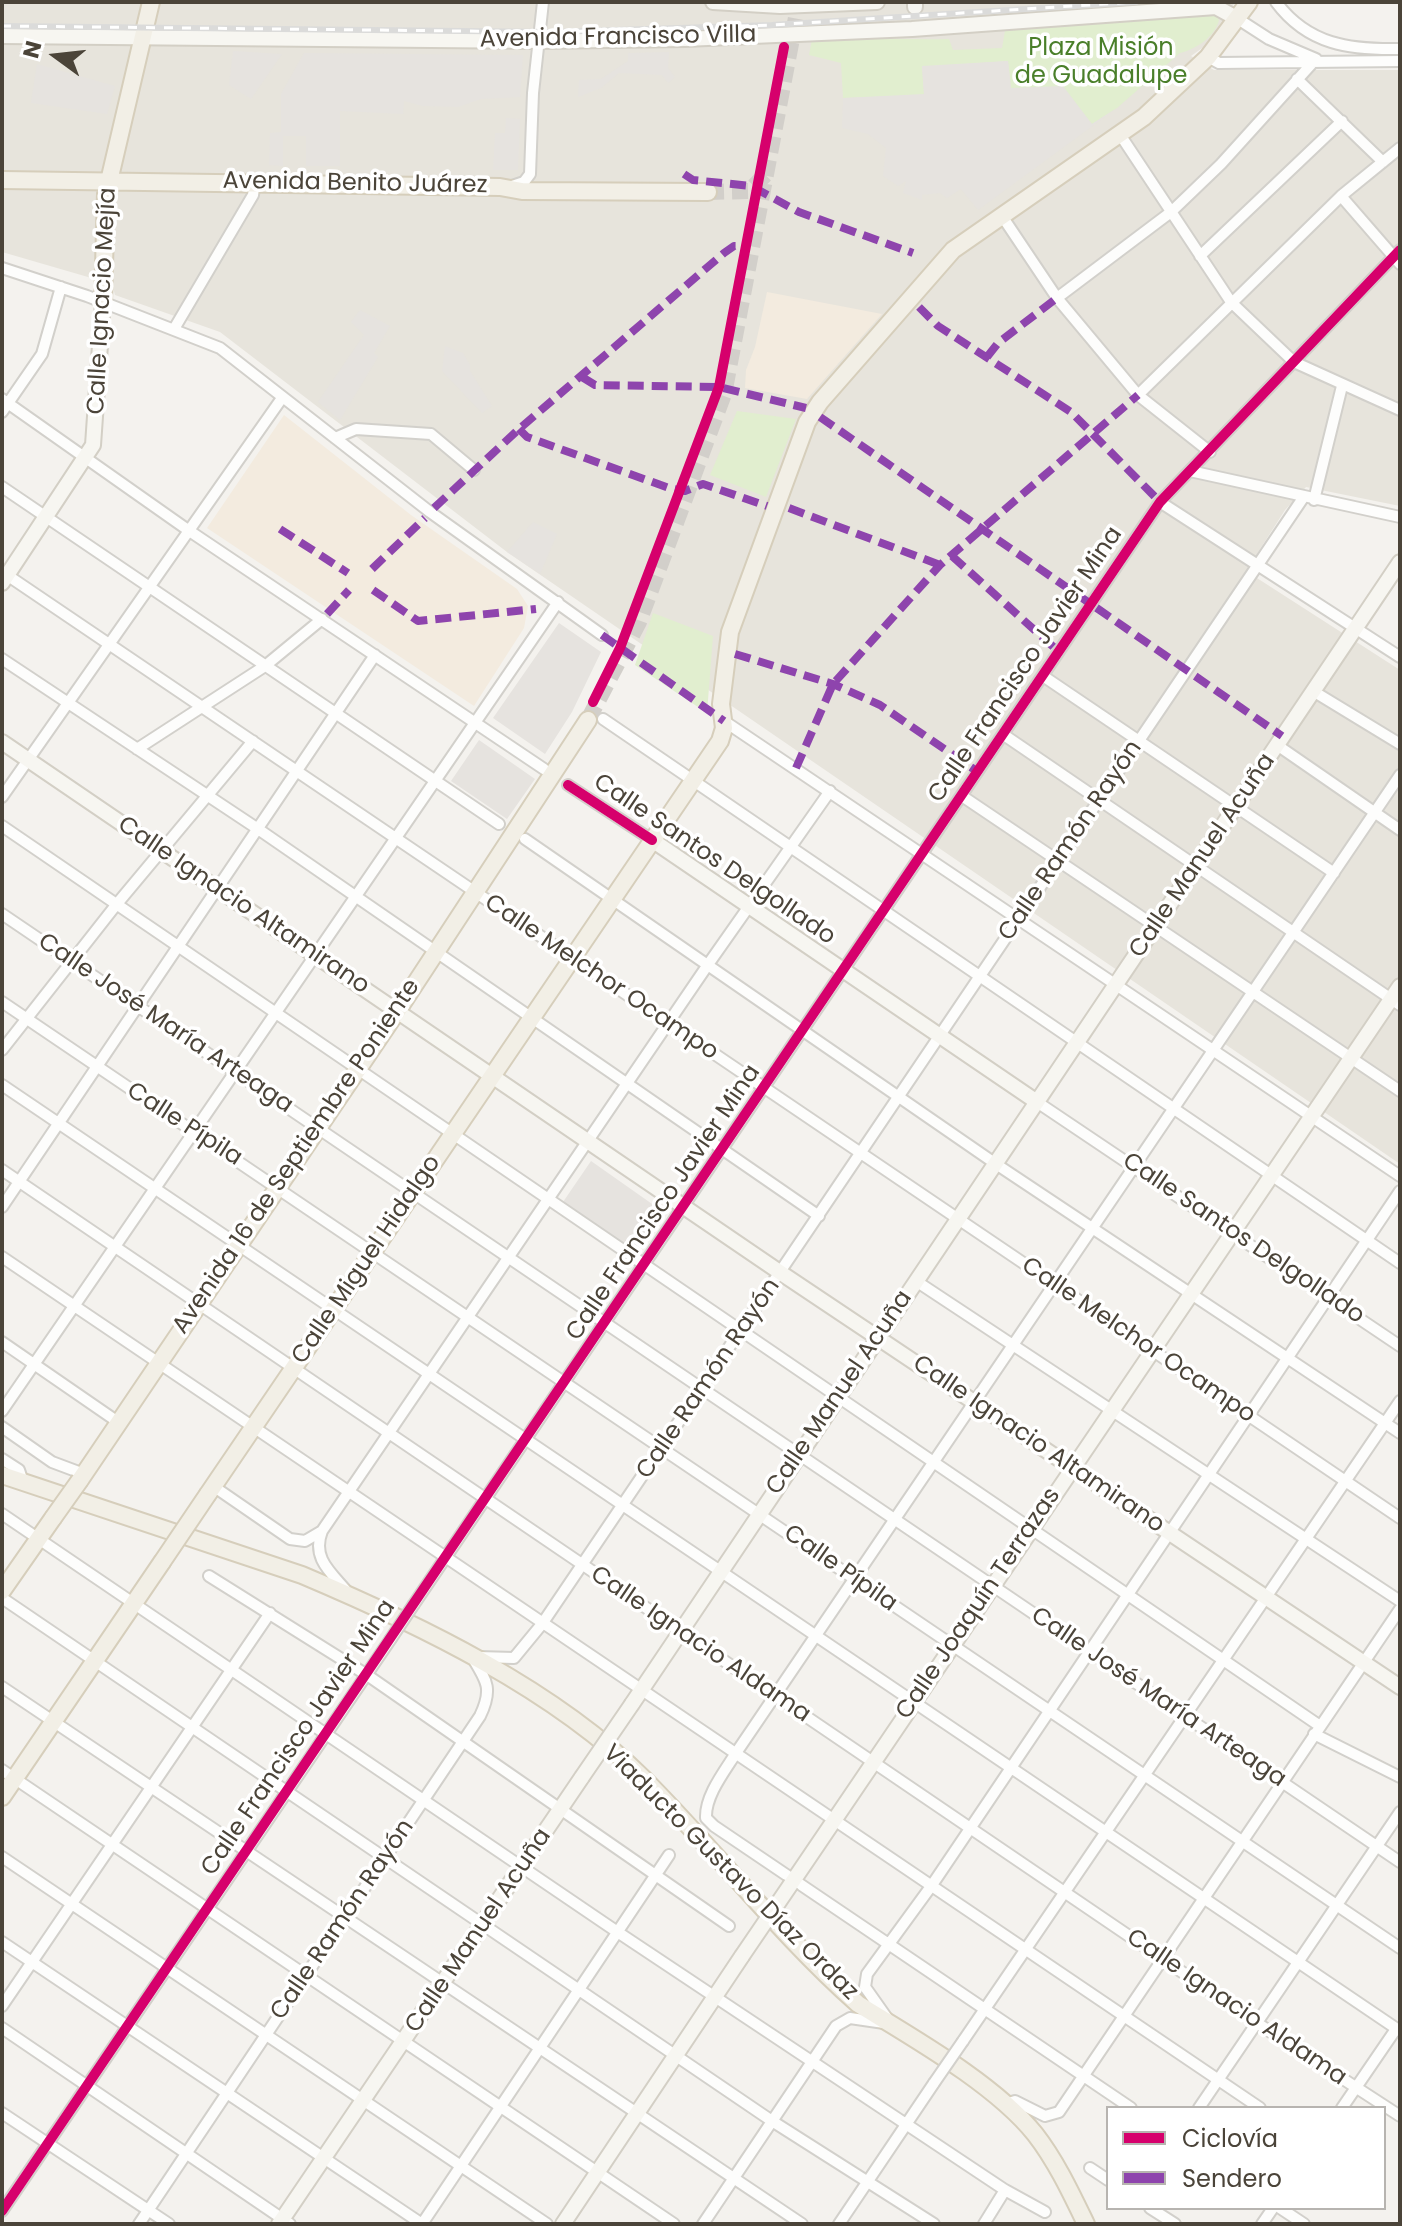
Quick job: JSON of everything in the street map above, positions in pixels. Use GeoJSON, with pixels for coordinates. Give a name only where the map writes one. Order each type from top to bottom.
{"type":"FeatureCollection","features":[{"type":"Feature","properties":{"kind":"main road","name":"Calle Ignacio Mejía"},"geometry":{"type":"LineString","coordinates":[[103,302],[108,180],[151,2]]}},
{"type":"Feature","properties":{"kind":"main road"},"geometry":{"type":"LineString","coordinates":[[724,721],[721,704],[730,632],[807,422],[833,386],[953,250],[1121,136],[1208,57],[1249,2]]}},
{"type":"Feature","properties":{"kind":"main road","name":"Avenida Benito Juárez"},"geometry":{"type":"LineString","coordinates":[[2,180],[188,180],[708,192]]}},
{"type":"Feature","properties":{"kind":"main road","name":"Avenida 16 de Septiembre Poniente"},"geometry":{"type":"LineString","coordinates":[[2,1591],[595,720]]}},
{"type":"Feature","properties":{"kind":"main road","name":"Calle Miguel Hidalgo"},"geometry":{"type":"LineString","coordinates":[[2,1797],[8,1774],[53,1722],[694,780],[720,741],[724,721]]}},
{"type":"Feature","properties":{"kind":"main road","name":"Viaducto Gustavo Díaz Ordaz"},"geometry":{"type":"LineString","coordinates":[[2,1475],[302,1575],[350,1595],[472,1657],[535,1695],[616,1754],[838,1986],[1005,2104],[1035,2135],[1086,2224]]}},
{"type":"Feature","properties":{"kind":"street"},"geometry":{"type":"LineString","coordinates":[[507,188],[524,182],[530,174],[543,2]]}},
{"type":"Feature","properties":{"kind":"street","name":"Avenida Francisco Villa"},"geometry":{"type":"LineString","coordinates":[[713,2],[789,6],[877,2]]}},
{"type":"Feature","properties":{"kind":"street"},"geometry":{"type":"LineString","coordinates":[[1276,2],[1296,25],[1319,40],[1359,50],[1400,49]]}},
{"type":"Feature","properties":{"kind":"street","name":"Avenida Francisco Villa"},"geometry":{"type":"LineString","coordinates":[[2,36],[538,41],[912,29],[1216,7],[1269,39],[1316,59]]}},
{"type":"Feature","properties":{"kind":"street"},"geometry":{"type":"LineString","coordinates":[[1208,57],[1219,63],[1316,59],[1400,61]]}},
{"type":"Feature","properties":{"kind":"street"},"geometry":{"type":"LineString","coordinates":[[1057,298],[1171,212],[1221,164],[1316,59]]}},
{"type":"Feature","properties":{"kind":"street"},"geometry":{"type":"LineString","coordinates":[[1297,79],[1383,162]]}},
{"type":"Feature","properties":{"kind":"street"},"geometry":{"type":"LineString","coordinates":[[1200,256],[1342,121]]}},
{"type":"Feature","properties":{"kind":"street"},"geometry":{"type":"LineString","coordinates":[[1121,136],[1231,302],[1294,362],[1400,410]]}},
{"type":"Feature","properties":{"kind":"street"},"geometry":{"type":"LineString","coordinates":[[1138,395],[1341,196],[1400,148]]}},
{"type":"Feature","properties":{"kind":"street"},"geometry":{"type":"LineString","coordinates":[[174,329],[253,195],[255,182]]}},
{"type":"Feature","properties":{"kind":"street"},"geometry":{"type":"LineString","coordinates":[[1341,196],[1398,257]]}},
{"type":"Feature","properties":{"kind":"street"},"geometry":{"type":"LineString","coordinates":[[1002,216],[1057,298],[1138,395],[1210,452]]}},
{"type":"Feature","properties":{"kind":"street","name":"Calle Francisco Javier Mina"},"geometry":{"type":"LineString","coordinates":[[3,2206],[567,1382],[1160,502],[1398,257]]}},
{"type":"Feature","properties":{"kind":"street"},"geometry":{"type":"LineString","coordinates":[[2,268],[103,302],[220,348],[430,512],[602,635]]}},
{"type":"Feature","properties":{"kind":"street"},"geometry":{"type":"LineString","coordinates":[[61,287],[42,354],[4,405],[544,769]]}},
{"type":"Feature","properties":{"kind":"street","name":"Calle Ignacio Mejía"},"geometry":{"type":"LineString","coordinates":[[4,576],[86,459],[96,432],[103,302]]}},
{"type":"Feature","properties":{"kind":"street","name":"Calle Ramón Rayón"},"geometry":{"type":"LineString","coordinates":[[472,1657],[514,1658],[583,1566],[1057,861],[1309,499],[1342,386]]}},
{"type":"Feature","properties":{"kind":"street"},"geometry":{"type":"LineString","coordinates":[[2,797],[282,398]]}},
{"type":"Feature","properties":{"kind":"street"},"geometry":{"type":"LineString","coordinates":[[335,438],[356,429],[431,434],[474,470]]}},
{"type":"Feature","properties":{"kind":"street"},"geometry":{"type":"LineString","coordinates":[[1190,471],[1400,517]]}},
{"type":"Feature","properties":{"kind":"street"},"geometry":{"type":"LineString","coordinates":[[2,487],[499,824]]}},
{"type":"Feature","properties":{"kind":"street"},"geometry":{"type":"LineString","coordinates":[[1160,502],[1400,657]]}},
{"type":"Feature","properties":{"kind":"street","name":"Calle Manuel Acuña"},"geometry":{"type":"LineString","coordinates":[[284,2222],[323,2159],[523,1869],[799,1452],[1157,928],[1400,562]]}},
{"type":"Feature","properties":{"kind":"street","name":"Calle Melchor Ocampo"},"geometry":{"type":"LineString","coordinates":[[4,576],[299,772],[957,1221],[1400,1518]]}},
{"type":"Feature","properties":{"kind":"street"},"geometry":{"type":"LineString","coordinates":[[2,1411],[558,602]]}},
{"type":"Feature","properties":{"kind":"street"},"geometry":{"type":"LineString","coordinates":[[137,749],[204,709],[265,666],[322,619]]}},
{"type":"Feature","properties":{"kind":"street"},"geometry":{"type":"LineString","coordinates":[[2,1207],[299,772],[375,655]]}},
{"type":"Feature","properties":{"kind":"street"},"geometry":{"type":"LineString","coordinates":[[2,659],[258,829],[819,1216]]}},
{"type":"Feature","properties":{"kind":"street"},"geometry":{"type":"LineString","coordinates":[[1043,676],[1334,873]]}},
{"type":"Feature","properties":{"kind":"street"},"geometry":{"type":"LineString","coordinates":[[1313,691],[1400,744]]}},
{"type":"Feature","properties":{"kind":"street"},"geometry":{"type":"LineString","coordinates":[[595,720],[694,780],[882,914],[1400,1263]]}},
{"type":"Feature","properties":{"kind":"street"},"geometry":{"type":"LineString","coordinates":[[724,721],[1400,1176]]}},
{"type":"Feature","properties":{"kind":"street"},"geometry":{"type":"LineString","coordinates":[[1004,735],[1396,1002]]}},
{"type":"Feature","properties":{"kind":"street"},"geometry":{"type":"LineString","coordinates":[[2,1050],[116,905],[253,741]]}},
{"type":"Feature","properties":{"kind":"street","name":"Calle Ignacio Altamirano"},"geometry":{"type":"LineString","coordinates":[[2,742],[216,890],[493,1074],[683,1207],[1400,1687]]}},
{"type":"Feature","properties":{"kind":"street"},"geometry":{"type":"LineString","coordinates":[[1277,745],[1400,830]]}},
{"type":"Feature","properties":{"kind":"street"},"geometry":{"type":"LineString","coordinates":[[1128,2106],[890,1943],[793,1881],[709,1821],[706,1811],[717,1784],[736,1753],[1400,775]]}},
{"type":"Feature","properties":{"kind":"street","name":"Calle Santos Delgollado"},"geometry":{"type":"LineString","coordinates":[[568,785],[1400,1346]]}},
{"type":"Feature","properties":{"kind":"street"},"geometry":{"type":"LineString","coordinates":[[350,1595],[318,1556],[317,1545],[322,1531],[748,906],[830,791]]}},
{"type":"Feature","properties":{"kind":"street"},"geometry":{"type":"LineString","coordinates":[[962,796],[1251,994],[1400,1091]]}},
{"type":"Feature","properties":{"kind":"street"},"geometry":{"type":"LineString","coordinates":[[2,826],[932,1464],[1127,1594],[1317,1730],[1400,1777]]}},
{"type":"Feature","properties":{"kind":"street"},"geometry":{"type":"LineString","coordinates":[[525,839],[610,901],[996,1164],[1400,1433]]}},
{"type":"Feature","properties":{"kind":"street","name":"Calle José María Arteaga"},"geometry":{"type":"LineString","coordinates":[[2,914],[1400,1862]]}},
{"type":"Feature","properties":{"kind":"street","name":"Calle Joaquín Terrazas"},"geometry":{"type":"LineString","coordinates":[[563,2224],[1029,1529],[1351,1059],[1396,1002],[1400,986]]}},
{"type":"Feature","properties":{"kind":"street","name":"Calle Pípila"},"geometry":{"type":"LineString","coordinates":[[2,1002],[1400,1948]]}},
{"type":"Feature","properties":{"kind":"street"},"geometry":{"type":"LineString","coordinates":[[2,1085],[1398,2030],[1343,2106]]}},
{"type":"Feature","properties":{"kind":"street","name":"Calle Ignacio Aldama"},"geometry":{"type":"LineString","coordinates":[[2,1170],[1064,1893],[1384,2106]]}},
{"type":"Feature","properties":{"kind":"street"},"geometry":{"type":"LineString","coordinates":[[890,2023],[867,1992],[866,1978],[1400,1191]]}},
{"type":"Feature","properties":{"kind":"street"},"geometry":{"type":"LineString","coordinates":[[2,1257],[1257,2106]]}},
{"type":"Feature","properties":{"kind":"street"},"geometry":{"type":"LineString","coordinates":[[916,1281],[1400,1601]]}},
{"type":"Feature","properties":{"kind":"street"},"geometry":{"type":"LineString","coordinates":[[2,1342],[118,1422]]}},
{"type":"Feature","properties":{"kind":"street"},"geometry":{"type":"LineString","coordinates":[[839,2224],[1400,1401]]}},
{"type":"Feature","properties":{"kind":"street"},"geometry":{"type":"LineString","coordinates":[[2,1427],[52,1462],[82,1477]]}},
{"type":"Feature","properties":{"kind":"street"},"geometry":{"type":"LineString","coordinates":[[2,1459],[19,1470],[23,1482]]}},
{"type":"Feature","properties":{"kind":"street"},"geometry":{"type":"LineString","coordinates":[[211,1490],[290,1539],[305,1541],[322,1531]]}},
{"type":"Feature","properties":{"kind":"street"},"geometry":{"type":"LineString","coordinates":[[2,1514],[811,2062],[1005,2190],[1045,2212]]}},
{"type":"Feature","properties":{"kind":"street"},"geometry":{"type":"LineString","coordinates":[[209,1576],[367,1675],[729,1926]]}},
{"type":"Feature","properties":{"kind":"street"},"geometry":{"type":"LineString","coordinates":[[2,1598],[772,2121],[934,2224]]}},
{"type":"Feature","properties":{"kind":"street"},"geometry":{"type":"LineString","coordinates":[[1005,2104],[1015,2101],[1045,2116],[1059,2112],[1400,1609]]}},
{"type":"Feature","properties":{"kind":"street"},"geometry":{"type":"LineString","coordinates":[[2,2006],[270,1613]]}},
{"type":"Feature","properties":{"kind":"street","name":"Calle Ramón Rayón"},"geometry":{"type":"LineString","coordinates":[[139,2224],[464,1741],[489,1695],[489,1683],[472,1657]]}},
{"type":"Feature","properties":{"kind":"street"},"geometry":{"type":"LineString","coordinates":[[2,1687],[802,2224]]}},
{"type":"Feature","properties":{"kind":"street"},"geometry":{"type":"LineString","coordinates":[[8,1774],[674,2224]]}},
{"type":"Feature","properties":{"kind":"street"},"geometry":{"type":"LineString","coordinates":[[1200,2106],[1400,1812]]}},
{"type":"Feature","properties":{"kind":"street"},"geometry":{"type":"LineString","coordinates":[[2,1942],[422,2224],[669,1855]]}},
{"type":"Feature","properties":{"kind":"street"},"geometry":{"type":"LineString","coordinates":[[2,1857],[547,2224]]}},
{"type":"Feature","properties":{"kind":"street"},"geometry":{"type":"LineString","coordinates":[[703,2224],[836,2026],[850,2018],[890,2023]]}},
{"type":"Feature","properties":{"kind":"street"},"geometry":{"type":"LineString","coordinates":[[2,2028],[284,2222]]}},
{"type":"Feature","properties":{"kind":"street"},"geometry":{"type":"LineString","coordinates":[[2,2113],[169,2224]]}},
{"type":"Feature","properties":{"kind":"street"},"geometry":{"type":"LineString","coordinates":[[1090,2168],[1106,2179]]}},
{"type":"Feature","properties":{"kind":"street"},"geometry":{"type":"LineString","coordinates":[[984,2224],[1005,2190]]}},
{"type":"Feature","properties":{"kind":"street"},"geometry":{"type":"LineString","coordinates":[[1153,2210],[1175,2224]]}},
{"type":"Feature","properties":{"kind":"street"},"geometry":{"type":"LineString","coordinates":[[1283,2210],[1304,2224]]}},
{"type":"Feature","properties":{"kind":"shaded area"},"geometry":{"type":"Polygon","coordinates":[[[2,2],[1235,2],[1212,41],[1191,56],[1214,70],[1400,70],[1400,506],[1306,487],[1285,510],[1246,571],[1400,670],[1400,1164],[507,552],[220,332],[115,295],[112,284],[2,252],[2,2]]]}},
{"type":"Feature","properties":{"kind":"shaded area"},"geometry":{"type":"Polygon","coordinates":[[[233,51],[282,54],[251,99],[229,85],[233,51]]]}},
{"type":"Feature","properties":{"kind":"shaded area"},"geometry":{"type":"Polygon","coordinates":[[[669,52],[668,68],[675,77],[668,83],[662,75],[619,73],[601,88],[578,97],[579,80],[601,79],[628,61],[628,53],[669,52]]]}},
{"type":"Feature","properties":{"kind":"shaded area"},"geometry":{"type":"Polygon","coordinates":[[[304,53],[523,55],[520,97],[481,99],[458,107],[422,106],[404,101],[403,114],[340,111],[340,166],[306,166],[306,136],[283,136],[283,166],[269,165],[270,133],[281,132],[281,94],[304,53]]]}},
{"type":"Feature","properties":{"kind":"shaded area"},"geometry":{"type":"Polygon","coordinates":[[[1008,61],[1011,88],[1063,86],[1092,124],[1117,108],[978,210],[961,189],[947,198],[940,193],[922,195],[922,200],[903,193],[906,181],[898,186],[883,176],[886,148],[868,134],[842,128],[843,98],[924,94],[922,66],[1008,61]]]}},
{"type":"Feature","properties":{"kind":"shaded area"},"geometry":{"type":"Polygon","coordinates":[[[37,64],[115,86],[107,114],[31,103],[37,64]]]}},
{"type":"Feature","properties":{"kind":"shaded area"},"geometry":{"type":"Polygon","coordinates":[[[506,118],[520,119],[518,170],[493,170],[495,133],[505,133],[506,118]]]}},
{"type":"Feature","properties":{"kind":"shaded area"},"geometry":{"type":"Polygon","coordinates":[[[767,292],[882,314],[807,399],[745,388],[746,370],[755,347],[767,292]]]}},
{"type":"Feature","properties":{"kind":"shaded area"},"geometry":{"type":"Polygon","coordinates":[[[360,310],[390,326],[374,353],[378,357],[340,420],[318,402],[364,335],[351,322],[360,310]]]}},
{"type":"Feature","properties":{"kind":"shaded area"},"geometry":{"type":"Polygon","coordinates":[[[445,346],[463,353],[470,365],[470,371],[492,406],[482,413],[442,371],[445,346]]]}},
{"type":"Feature","properties":{"kind":"shaded area"},"geometry":{"type":"Polygon","coordinates":[[[284,415],[411,515],[517,589],[528,606],[524,628],[474,706],[207,528],[284,415]]]}},
{"type":"Feature","properties":{"kind":"shaded area"},"geometry":{"type":"Polygon","coordinates":[[[533,522],[557,534],[540,574],[507,552],[533,522]]]}},
{"type":"Feature","properties":{"kind":"shaded area"},"geometry":{"type":"Polygon","coordinates":[[[559,623],[601,652],[572,712],[545,754],[493,718],[559,623]]]}},
{"type":"Feature","properties":{"kind":"shaded area"},"geometry":{"type":"Polygon","coordinates":[[[479,740],[535,779],[507,819],[451,781],[479,740]]]}},
{"type":"Feature","properties":{"kind":"shaded area"},"geometry":{"type":"Polygon","coordinates":[[[591,1161],[655,1206],[657,1213],[634,1250],[563,1202],[591,1161]]]}},
{"type":"Feature","properties":{"kind":"green space","name":"Plaza Misión de Guadalupe"},"geometry":{"type":"Polygon","coordinates":[[[1216,15],[1219,20],[1209,37],[1180,53],[1117,108],[1092,124],[1011,88],[1008,61],[922,67],[924,95],[843,98],[841,63],[809,55],[812,39],[949,39],[953,50],[1002,48],[1005,31],[1070,22],[1216,15]]]}},
{"type":"Feature","properties":{"kind":"green space"},"geometry":{"type":"Polygon","coordinates":[[[737,411],[796,419],[766,497],[710,475],[737,411]]]}},
{"type":"Feature","properties":{"kind":"green space"},"geometry":{"type":"Polygon","coordinates":[[[653,613],[713,636],[707,713],[635,665],[653,613]]]}},
{"type":"Feature","properties":{"kind":"tunnel"},"geometry":{"type":"LineString","coordinates":[[588,720],[639,622],[724,394],[799,2]]}},
{"type":"Feature","properties":{"kind":"tunnel"},"geometry":{"type":"LineString","coordinates":[[708,192],[749,191],[767,173]]}},
{"type":"Feature","properties":{"kind":"railway"},"geometry":{"type":"LineString","coordinates":[[2,26],[554,32],[772,25],[1136,2]]}},
{"type":"Feature","properties":{"kind":"marked path"},"geometry":{"type":"LineString","coordinates":[[684,174],[693,180],[751,186],[799,212],[913,253]]}},
{"type":"Feature","properties":{"kind":"marked path"},"geometry":{"type":"LineString","coordinates":[[434,508],[519,429],[724,253],[734,246],[747,246]]}},
{"type":"Feature","properties":{"kind":"marked path"},"geometry":{"type":"LineString","coordinates":[[987,357],[998,343],[1057,298]]}},
{"type":"Feature","properties":{"kind":"marked path"},"geometry":{"type":"LineString","coordinates":[[919,307],[938,326],[1071,412],[1160,502]]}},
{"type":"Feature","properties":{"kind":"marked path"},"geometry":{"type":"LineString","coordinates":[[582,377],[595,385],[719,387],[806,408]]}},
{"type":"Feature","properties":{"kind":"marked path"},"geometry":{"type":"LineString","coordinates":[[796,768],[833,684],[940,565],[1138,395]]}},
{"type":"Feature","properties":{"kind":"marked path"},"geometry":{"type":"LineString","coordinates":[[820,417],[1282,736]]}},
{"type":"Feature","properties":{"kind":"marked path"},"geometry":{"type":"LineString","coordinates":[[519,429],[527,437],[669,488],[685,491],[703,484],[767,506]]}},
{"type":"Feature","properties":{"kind":"marked path"},"geometry":{"type":"LineString","coordinates":[[789,508],[940,565]]}},
{"type":"Feature","properties":{"kind":"marked path"},"geometry":{"type":"LineString","coordinates":[[372,569],[425,518]]}},
{"type":"Feature","properties":{"kind":"marked path"},"geometry":{"type":"LineString","coordinates":[[280,529],[348,573]]}},
{"type":"Feature","properties":{"kind":"marked path"},"geometry":{"type":"LineString","coordinates":[[952,556],[1059,652]]}},
{"type":"Feature","properties":{"kind":"marked path"},"geometry":{"type":"LineString","coordinates":[[327,614],[349,590]]}},
{"type":"Feature","properties":{"kind":"marked path"},"geometry":{"type":"LineString","coordinates":[[373,590],[418,621],[536,609]]}},
{"type":"Feature","properties":{"kind":"marked path"},"geometry":{"type":"LineString","coordinates":[[602,635],[724,721]]}},
{"type":"Feature","properties":{"kind":"marked path"},"geometry":{"type":"LineString","coordinates":[[735,654],[833,684],[880,705],[978,772]]}},
{"type":"Feature","properties":{"kind":"cycle path"},"geometry":{"type":"LineString","coordinates":[[593,702],[620,648],[719,387],[784,47]]}},
{"type":"Feature","properties":{"kind":"cycle path"},"geometry":{"type":"LineString","coordinates":[[2,2211],[1160,502],[1400,250]]}},
{"type":"Feature","properties":{"kind":"cycle path"},"geometry":{"type":"LineString","coordinates":[[568,785],[652,840]]}}]}
